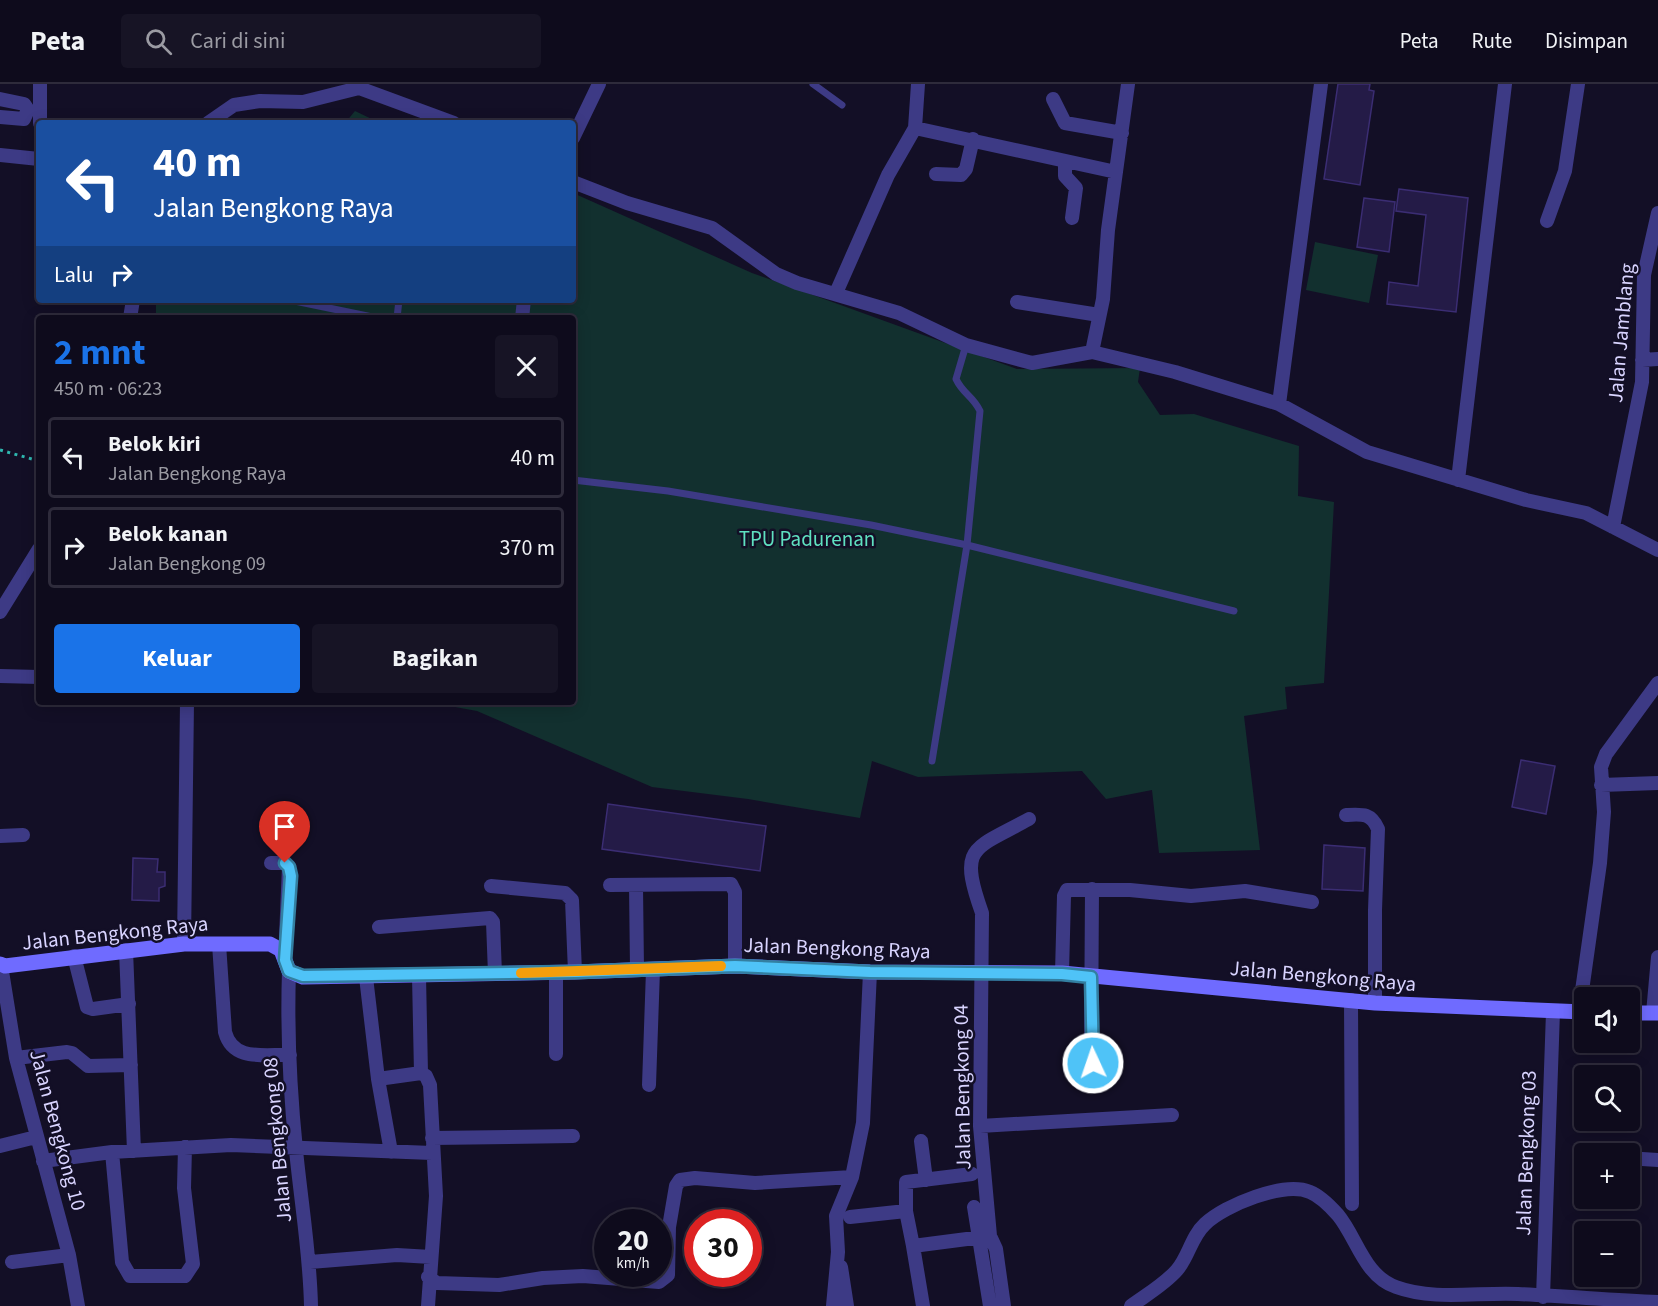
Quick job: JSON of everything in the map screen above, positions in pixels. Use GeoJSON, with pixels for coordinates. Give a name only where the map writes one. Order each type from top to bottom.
{"type":"FeatureCollection","features":[{"type":"Feature","properties":{"kind":"street"},"geometry":{"type":"LineString","coordinates":[[40,84],[40,120]]}},
{"type":"Feature","properties":{"kind":"street"},"geometry":{"type":"LineString","coordinates":[[576,132],[598,84]]}},
{"type":"Feature","properties":{"kind":"street"},"geometry":{"type":"LineString","coordinates":[[836,293],[888,175],[915,128],[918,84]]}},
{"type":"Feature","properties":{"kind":"street"},"geometry":{"type":"LineString","coordinates":[[1092,352],[1103,299],[1108,230],[1128,84]]}},
{"type":"Feature","properties":{"kind":"street"},"geometry":{"type":"LineString","coordinates":[[1280,404],[1321,84]]}},
{"type":"Feature","properties":{"kind":"street"},"geometry":{"type":"LineString","coordinates":[[1458,480],[1505,84]]}},
{"type":"Feature","properties":{"kind":"street"},"geometry":{"type":"LineString","coordinates":[[1547,221],[1565,171],[1578,84]]}},
{"type":"Feature","properties":{"kind":"street"},"geometry":{"type":"LineString","coordinates":[[212,120],[234,105],[260,101],[303,102],[359,86],[446,120]]}},
{"type":"Feature","properties":{"kind":"street"},"geometry":{"type":"LineString","coordinates":[[0,99],[24,104],[28,110],[24,118],[0,117]]}},
{"type":"Feature","properties":{"kind":"street"},"geometry":{"type":"LineString","coordinates":[[1053,99],[1061,119],[1068,124],[1122,133]]}},
{"type":"Feature","properties":{"kind":"street"},"geometry":{"type":"LineString","coordinates":[[915,128],[1116,172]]}},
{"type":"Feature","properties":{"kind":"street"},"geometry":{"type":"LineString","coordinates":[[936,174],[961,175],[966,169],[973,139]]}},
{"type":"Feature","properties":{"kind":"street"},"geometry":{"type":"LineString","coordinates":[[0,155],[36,159]]}},
{"type":"Feature","properties":{"kind":"street"},"geometry":{"type":"LineString","coordinates":[[1065,162],[1065,176],[1076,188],[1072,218]]}},
{"type":"Feature","properties":{"kind":"street"},"geometry":{"type":"LineString","coordinates":[[576,183],[627,203],[712,228],[776,274],[796,283],[899,313],[966,345],[1032,363],[1092,352],[1145,363],[1280,404],[1367,452],[1458,480],[1586,513],[1658,550]]}},
{"type":"Feature","properties":{"kind":"street","name":"Jalan Jamblang"},"geometry":{"type":"LineString","coordinates":[[1612,526],[1642,382],[1644,275],[1658,213]]}},
{"type":"Feature","properties":{"kind":"street"},"geometry":{"type":"LineString","coordinates":[[1017,302],[1099,315]]}},
{"type":"Feature","properties":{"kind":"street"},"geometry":{"type":"LineString","coordinates":[[1642,360],[1658,359]]}},
{"type":"Feature","properties":{"kind":"street"},"geometry":{"type":"LineString","coordinates":[[0,612],[36,554]]}},
{"type":"Feature","properties":{"kind":"street"},"geometry":{"type":"LineString","coordinates":[[0,676],[36,677]]}},
{"type":"Feature","properties":{"kind":"street"},"geometry":{"type":"LineString","coordinates":[[1585,987],[1604,812],[1601,767],[1606,754],[1658,683]]}},
{"type":"Feature","properties":{"kind":"street"},"geometry":{"type":"LineString","coordinates":[[184,944],[187,705]]}},
{"type":"Feature","properties":{"kind":"street"},"geometry":{"type":"LineString","coordinates":[[1601,785],[1658,783]]}},
{"type":"Feature","properties":{"kind":"street"},"geometry":{"type":"LineString","coordinates":[[1346,815],[1366,814],[1374,818],[1378,829],[1375,1003]]}},
{"type":"Feature","properties":{"kind":"street","name":"Jalan Bengkong 04"},"geometry":{"type":"LineString","coordinates":[[1004,1306],[996,1249],[985,1236],[980,1126],[982,914],[974,889],[970,864],[976,848],[1029,819]]}},
{"type":"Feature","properties":{"kind":"street"},"geometry":{"type":"LineString","coordinates":[[0,836],[22,835]]}},
{"type":"Feature","properties":{"kind":"street","name":"Jalan Bengkong 08"},"geometry":{"type":"LineString","coordinates":[[271,862],[285,863],[289,867],[287,965],[290,1055],[296,1148],[310,1262],[311,1306]]}},
{"type":"Feature","properties":{"kind":"street"},"geometry":{"type":"LineString","coordinates":[[610,885],[731,885],[735,892],[735,966]]}},
{"type":"Feature","properties":{"kind":"street"},"geometry":{"type":"LineString","coordinates":[[491,886],[565,893],[569,896],[572,900],[575,972]]}},
{"type":"Feature","properties":{"kind":"street"},"geometry":{"type":"LineString","coordinates":[[636,886],[637,969]]}},
{"type":"Feature","properties":{"kind":"street"},"geometry":{"type":"LineString","coordinates":[[1092,889],[1091,1050],[1094,1076]]}},
{"type":"Feature","properties":{"kind":"street"},"geometry":{"type":"LineString","coordinates":[[1062,974],[1064,896],[1067,890],[1130,890],[1191,896],[1245,891],[1312,902]]}},
{"type":"Feature","properties":{"kind":"street"},"geometry":{"type":"LineString","coordinates":[[379,927],[490,918],[493,922],[495,974]]}},
{"type":"Feature","properties":{"kind":"street","name":"Jalan Bengkong Raya"},"geometry":{"type":"LineString","coordinates":[[0,964],[184,944],[270,944],[277,946],[287,965],[303,976],[556,973],[735,966],[870,972],[1062,974],[1375,1003],[1574,1012]]}},
{"type":"Feature","properties":{"kind":"street"},"geometry":{"type":"LineString","coordinates":[[219,944],[225,1032],[228,1044],[238,1053],[290,1055]]}},
{"type":"Feature","properties":{"kind":"street"},"geometry":{"type":"LineString","coordinates":[[126,950],[134,1150]]}},
{"type":"Feature","properties":{"kind":"street"},"geometry":{"type":"LineString","coordinates":[[74,956],[87,1007],[93,1009],[129,1004]]}},
{"type":"Feature","properties":{"kind":"street"},"geometry":{"type":"LineString","coordinates":[[1655,1013],[1658,957]]}},
{"type":"Feature","properties":{"kind":"street","name":"Jalan Bengkong 10"},"geometry":{"type":"LineString","coordinates":[[0,964],[16,1058],[69,1255],[78,1306]]}},
{"type":"Feature","properties":{"kind":"street"},"geometry":{"type":"LineString","coordinates":[[649,1085],[653,969]]}},
{"type":"Feature","properties":{"kind":"street"},"geometry":{"type":"LineString","coordinates":[[847,1306],[838,1252],[836,1216],[852,1177],[863,1123],[870,972]]}},
{"type":"Feature","properties":{"kind":"street"},"geometry":{"type":"LineString","coordinates":[[556,973],[556,1054]]}},
{"type":"Feature","properties":{"kind":"street"},"geometry":{"type":"LineString","coordinates":[[419,976],[421,1073]]}},
{"type":"Feature","properties":{"kind":"street"},"geometry":{"type":"LineString","coordinates":[[366,977],[378,1079],[391,1152]]}},
{"type":"Feature","properties":{"kind":"street"},"geometry":{"type":"LineString","coordinates":[[1351,1000],[1352,1204]]}},
{"type":"Feature","properties":{"kind":"street","name":"Jalan Bengkong 03"},"geometry":{"type":"LineString","coordinates":[[1543,1297],[1553,1012]]}},
{"type":"Feature","properties":{"kind":"street"},"geometry":{"type":"LineString","coordinates":[[16,1058],[67,1052],[72,1053],[88,1066],[131,1065]]}},
{"type":"Feature","properties":{"kind":"street"},"geometry":{"type":"LineString","coordinates":[[378,1079],[421,1073],[426,1076],[430,1085],[435,1196],[428,1276],[428,1306]]}},
{"type":"Feature","properties":{"kind":"street"},"geometry":{"type":"LineString","coordinates":[[980,1126],[1172,1115]]}},
{"type":"Feature","properties":{"kind":"street"},"geometry":{"type":"LineString","coordinates":[[432,1138],[573,1136]]}},
{"type":"Feature","properties":{"kind":"street"},"geometry":{"type":"LineString","coordinates":[[0,1146],[36,1137]]}},
{"type":"Feature","properties":{"kind":"street"},"geometry":{"type":"LineString","coordinates":[[921,1141],[926,1180]]}},
{"type":"Feature","properties":{"kind":"street"},"geometry":{"type":"LineString","coordinates":[[112,1152],[122,1262],[125,1271],[130,1276],[185,1276],[194,1264],[184,1188],[184,1147]]}},
{"type":"Feature","properties":{"kind":"street"},"geometry":{"type":"LineString","coordinates":[[43,1161],[112,1152],[184,1147],[296,1148],[432,1154]]}},
{"type":"Feature","properties":{"kind":"street"},"geometry":{"type":"LineString","coordinates":[[1642,1159],[1658,1160]]}},
{"type":"Feature","properties":{"kind":"street"},"geometry":{"type":"LineString","coordinates":[[923,1306],[906,1211],[906,1182],[972,1174]]}},
{"type":"Feature","properties":{"kind":"street"},"geometry":{"type":"LineString","coordinates":[[428,1276],[437,1283],[489,1285],[583,1276],[659,1282],[668,1275],[669,1227],[676,1186],[680,1180],[755,1183],[852,1177]]}},
{"type":"Feature","properties":{"kind":"street"},"geometry":{"type":"LineString","coordinates":[[1131,1306],[1178,1269],[1194,1238],[1211,1218],[1249,1199],[1291,1188],[1310,1192],[1325,1202],[1339,1216],[1362,1257],[1393,1286],[1411,1292],[1658,1302]]}},
{"type":"Feature","properties":{"kind":"street"},"geometry":{"type":"LineString","coordinates":[[974,1208],[985,1236],[990,1306]]}},
{"type":"Feature","properties":{"kind":"street"},"geometry":{"type":"LineString","coordinates":[[850,1217],[906,1211]]}},
{"type":"Feature","properties":{"kind":"street"},"geometry":{"type":"LineString","coordinates":[[913,1246],[985,1236]]}},
{"type":"Feature","properties":{"kind":"street"},"geometry":{"type":"LineString","coordinates":[[833,1306],[838,1252]]}},
{"type":"Feature","properties":{"kind":"street"},"geometry":{"type":"LineString","coordinates":[[12,1262],[69,1255]]}},
{"type":"Feature","properties":{"kind":"street"},"geometry":{"type":"LineString","coordinates":[[310,1262],[397,1255],[431,1257]]}},
{"type":"Feature","properties":{"kind":"lane"},"geometry":{"type":"LineString","coordinates":[[813,84],[842,105]]}},
{"type":"Feature","properties":{"kind":"lane"},"geometry":{"type":"LineString","coordinates":[[304,303],[362,315]]}},
{"type":"Feature","properties":{"kind":"lane"},"geometry":{"type":"LineString","coordinates":[[932,761],[967,544],[980,411],[974,398],[961,390],[956,379],[966,345]]}},
{"type":"Feature","properties":{"kind":"lane"},"geometry":{"type":"LineString","coordinates":[[576,480],[781,510],[967,544],[1234,611]]}},
{"type":"Feature","properties":{"kind":"path"},"geometry":{"type":"LineString","coordinates":[[0,450],[36,460]]}},
{"type":"Feature","properties":{"kind":"green space"},"geometry":{"type":"Polygon","coordinates":[[[355,111],[374,120],[348,120],[355,111]]]}},
{"type":"Feature","properties":{"kind":"green space","name":"TPU Padurenan"},"geometry":{"type":"Polygon","coordinates":[[[576,194],[752,273],[1017,369],[1140,368],[1138,382],[1160,415],[1194,414],[1299,446],[1298,496],[1334,502],[1324,683],[1285,687],[1287,709],[1244,716],[1260,850],[1159,853],[1152,790],[1106,799],[1082,771],[918,777],[872,761],[860,818],[748,799],[652,787],[477,711],[444,705],[576,705],[576,315],[156,315],[156,303],[576,303],[576,194]]]}},
{"type":"Feature","properties":{"kind":"green space"},"geometry":{"type":"Polygon","coordinates":[[[1315,242],[1378,255],[1369,303],[1306,290],[1315,242]]]}},
{"type":"Feature","properties":{"kind":"building"},"geometry":{"type":"Polygon","coordinates":[[[1338,84],[1370,84],[1369,90],[1374,91],[1360,185],[1324,179],[1338,84]]]}},
{"type":"Feature","properties":{"kind":"building"},"geometry":{"type":"Polygon","coordinates":[[[1399,189],[1468,198],[1456,312],[1387,304],[1389,282],[1418,286],[1426,215],[1396,211],[1399,189]]]}},
{"type":"Feature","properties":{"kind":"building"},"geometry":{"type":"Polygon","coordinates":[[[1364,198],[1395,202],[1389,252],[1357,247],[1364,198]]]}},
{"type":"Feature","properties":{"kind":"building"},"geometry":{"type":"Polygon","coordinates":[[[1521,760],[1555,766],[1546,814],[1512,807],[1521,760]]]}},
{"type":"Feature","properties":{"kind":"building"},"geometry":{"type":"Polygon","coordinates":[[[608,804],[766,826],[760,871],[602,849],[608,804]]]}},
{"type":"Feature","properties":{"kind":"building"},"geometry":{"type":"Polygon","coordinates":[[[1324,845],[1365,848],[1363,891],[1322,889],[1324,845]]]}},
{"type":"Feature","properties":{"kind":"building"},"geometry":{"type":"Polygon","coordinates":[[[133,858],[158,859],[157,872],[165,872],[165,886],[159,888],[159,901],[132,900],[133,858]]]}},
{"type":"Feature","properties":{"kind":"slow traffic"},"geometry":{"type":"LineString","coordinates":[[521,973],[721,966]]}},
{"type":"Feature","properties":{"kind":"route"},"geometry":{"type":"LineString","coordinates":[[285,863],[289,867],[291,876],[285,960],[289,971],[303,976],[366,977],[735,966],[870,972],[1062,974],[1091,977],[1093,1063]]}}]}
